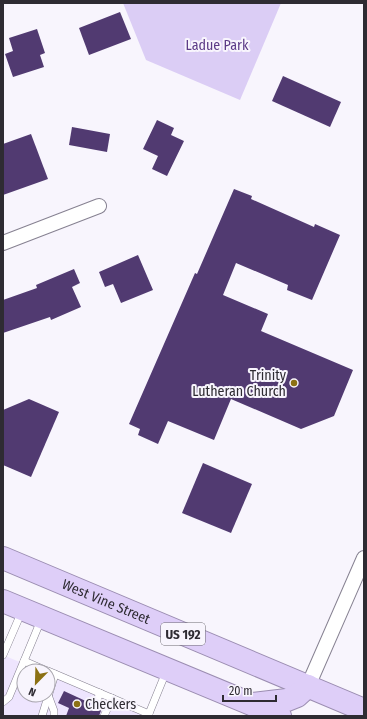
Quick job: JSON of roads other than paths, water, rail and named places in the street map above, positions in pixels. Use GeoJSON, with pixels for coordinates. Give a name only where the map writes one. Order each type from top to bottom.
{"type":"FeatureCollection","features":[{"type":"Feature","properties":{"kind":"highway","name":"West Vine Street"},"geometry":{"type":"LineString","coordinates":[[3,558],[364,710]]}},
{"type":"Feature","properties":{"kind":"highway","name":"US 192"},"geometry":{"type":"LineString","coordinates":[[13,605],[280,716]]}},
{"type":"Feature","properties":{"kind":"highway"},"geometry":{"type":"LineString","coordinates":[[252,704],[287,700],[297,696],[308,686]]}},
{"type":"Feature","properties":{"kind":"street"},"geometry":{"type":"LineString","coordinates":[[3,243],[99,206]]}},
{"type":"Feature","properties":{"kind":"street"},"geometry":{"type":"LineString","coordinates":[[308,686],[364,558]]}},
{"type":"Feature","properties":{"kind":"lane"},"geometry":{"type":"LineString","coordinates":[[3,655],[13,605]]}},
{"type":"Feature","properties":{"kind":"lane"},"geometry":{"type":"LineString","coordinates":[[3,702],[9,697],[42,617]]}},
{"type":"Feature","properties":{"kind":"lane"},"geometry":{"type":"LineString","coordinates":[[24,661],[29,663]]}},
{"type":"Feature","properties":{"kind":"lane"},"geometry":{"type":"LineString","coordinates":[[56,675],[149,715],[167,669]]}},
{"type":"Feature","properties":{"kind":"lane"},"geometry":{"type":"LineString","coordinates":[[95,705],[100,693]]}},
{"type":"Feature","properties":{"kind":"lane"},"geometry":{"type":"LineString","coordinates":[[104,716],[112,698]]}},
{"type":"Feature","properties":{"kind":"lane"},"geometry":{"type":"LineString","coordinates":[[42,716],[46,703]]}},
{"type":"Feature","properties":{"kind":"lane"},"geometry":{"type":"LineString","coordinates":[[51,703],[54,716]]}},
{"type":"Feature","properties":{"kind":"place","name":"Trinity Lutheran Church"},"geometry":{"type":"Point","coordinates":[294,383]}},
{"type":"Feature","properties":{"kind":"place","name":"Checkers"},"geometry":{"type":"Point","coordinates":[77,704]}},
{"type":"Feature","properties":{"kind":"park label","name":"Ladue Park"},"geometry":{"type":"Point","coordinates":[217,45]}}]}
